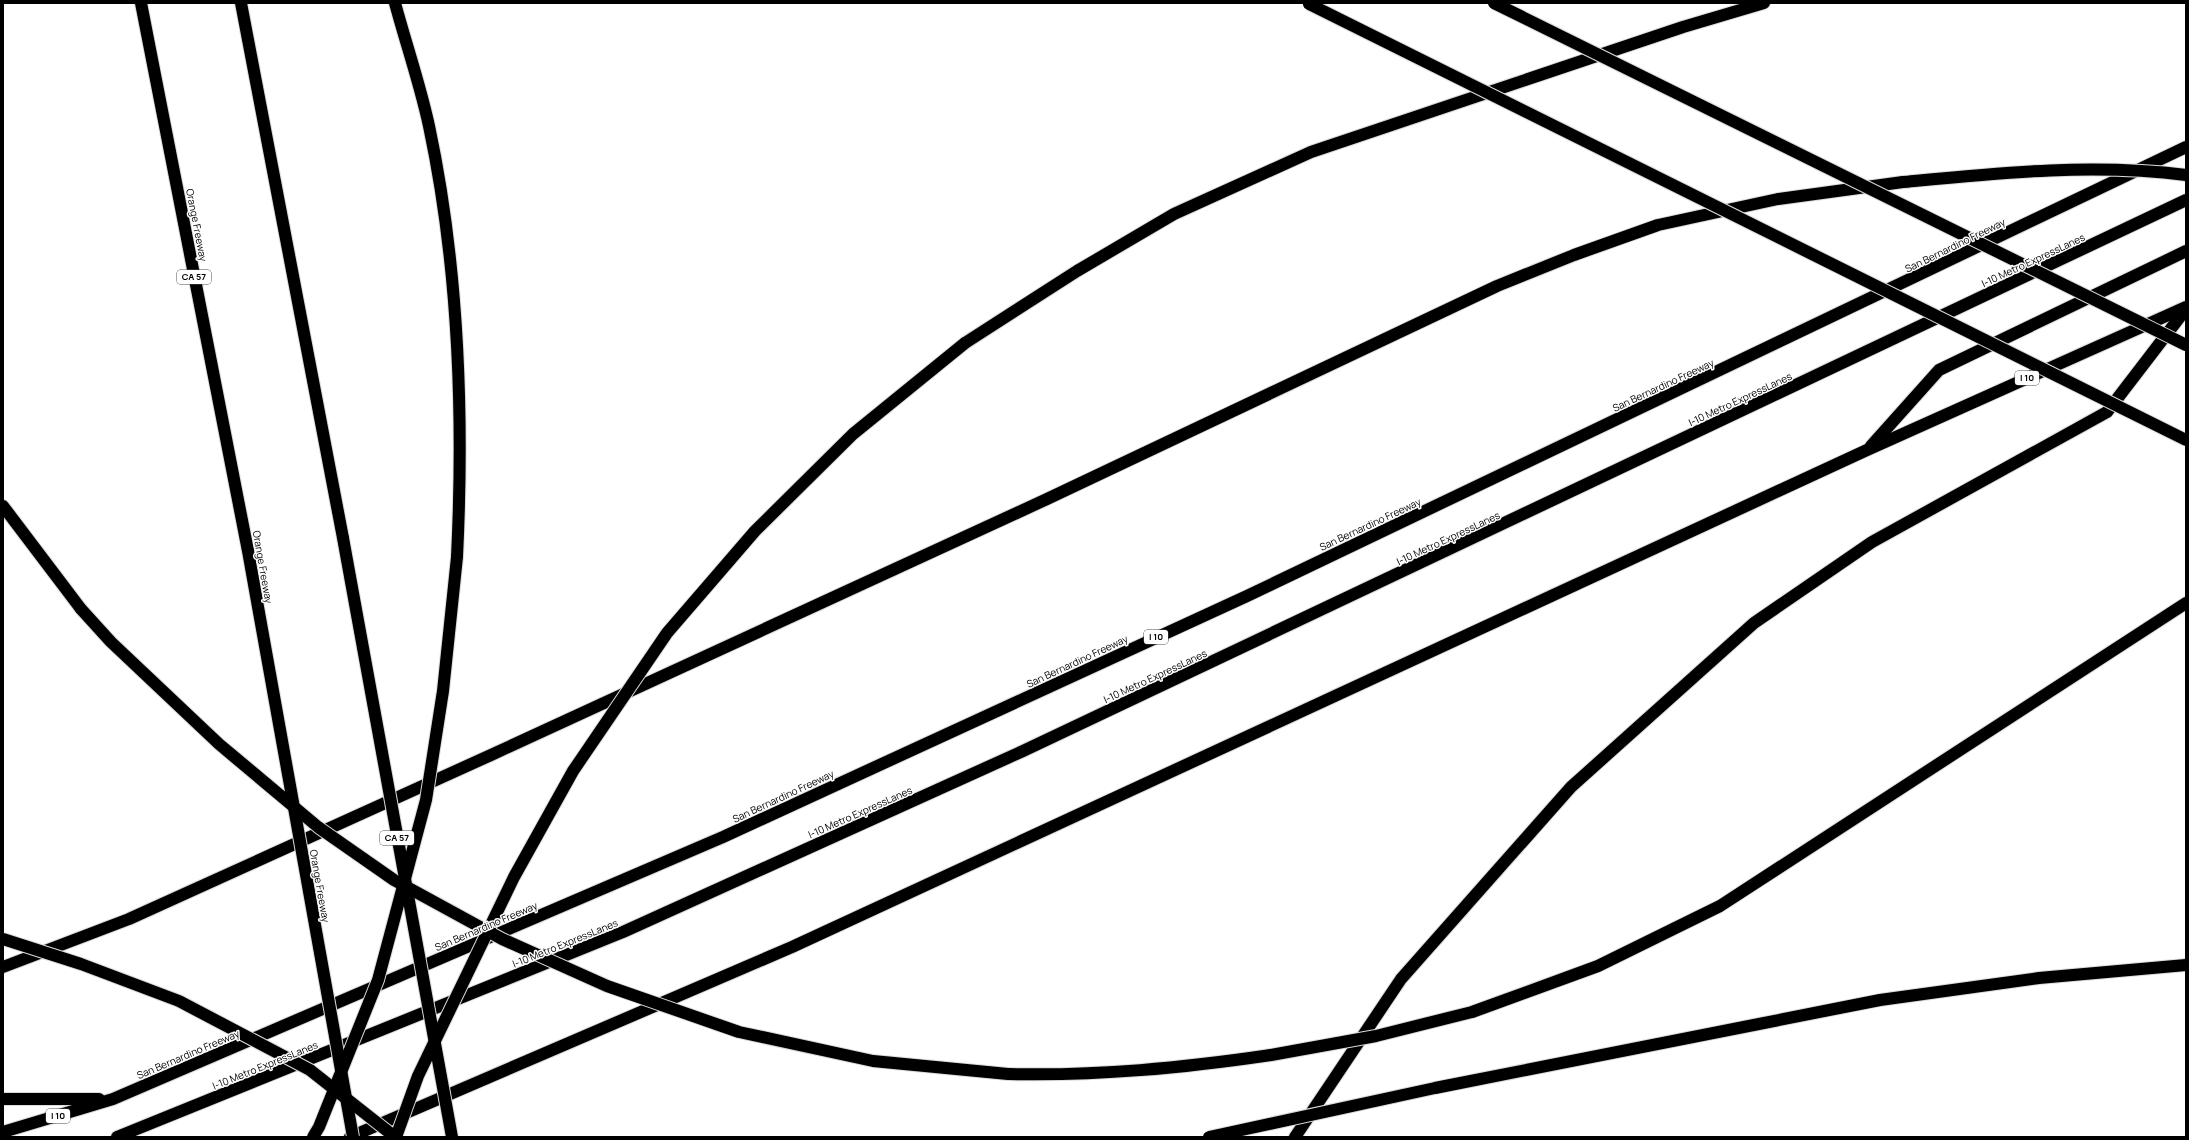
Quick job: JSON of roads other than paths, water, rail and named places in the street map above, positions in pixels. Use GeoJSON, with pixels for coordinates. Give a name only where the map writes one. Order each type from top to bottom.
{"type":"FeatureCollection","features":[{"type":"Feature","properties":{"kind":"highway","name":"Orange Freeway"},"geometry":{"type":"LineString","coordinates":[[141,3],[248,551],[353,1137]]}},
{"type":"Feature","properties":{"kind":"highway","name":"CA 57"},"geometry":{"type":"LineString","coordinates":[[241,3],[343,538],[452,1137]]}},
{"type":"Feature","properties":{"kind":"highway"},"geometry":{"type":"LineString","coordinates":[[313,1137],[378,980],[426,800],[443,691],[457,556],[460,485],[458,349],[448,238],[429,125],[395,3]]}},
{"type":"Feature","properties":{"kind":"highway"},"geometry":{"type":"LineString","coordinates":[[1494,3],[2186,345]]}},
{"type":"Feature","properties":{"kind":"highway"},"geometry":{"type":"LineString","coordinates":[[3,939],[81,964],[179,1001],[310,1070],[396,1137],[418,1076],[514,877],[573,771],[667,633],[756,531],[853,434],[965,343],[1077,270],[1174,214],[1311,152],[1683,27],[1764,3]]}},
{"type":"Feature","properties":{"kind":"highway"},"geometry":{"type":"LineString","coordinates":[[1308,4],[2186,440]]}},
{"type":"Feature","properties":{"kind":"highway","name":"San Bernardino Freeway"},"geometry":{"type":"LineString","coordinates":[[3,1132],[113,1099],[737,830],[1247,596],[2186,147]]}},
{"type":"Feature","properties":{"kind":"highway"},"geometry":{"type":"LineString","coordinates":[[3,967],[129,920],[1054,495],[1497,286],[1574,255],[1658,226],[1778,199],[1903,182],[2028,170],[2156,171],[2186,175]]}},
{"type":"Feature","properties":{"kind":"highway","name":"I-10 Metro ExpressLanes"},"geometry":{"type":"LineString","coordinates":[[117,1137],[623,932],[1024,751],[2186,200]]}},
{"type":"Feature","properties":{"kind":"highway"},"geometry":{"type":"LineString","coordinates":[[1867,450],[1940,370],[2186,251]]}},
{"type":"Feature","properties":{"kind":"highway"},"geometry":{"type":"LineString","coordinates":[[1295,1137],[1401,979],[1570,787],[1754,623],[1872,542],[2107,412],[2186,308]]}},
{"type":"Feature","properties":{"kind":"highway","name":"I 10"},"geometry":{"type":"LineString","coordinates":[[350,1137],[792,947],[1867,450],[2186,308]]}},
{"type":"Feature","properties":{"kind":"highway"},"geometry":{"type":"LineString","coordinates":[[3,506],[81,609],[111,642],[220,744],[318,827],[394,880],[502,939],[607,986],[739,1032],[873,1061],[1008,1074],[1076,1075],[1208,1064],[1271,1055],[1376,1036],[1472,1012],[1598,966],[1720,906],[2186,604]]}},
{"type":"Feature","properties":{"kind":"highway"},"geometry":{"type":"LineString","coordinates":[[1209,1137],[1435,1088],[1880,1000],[2039,978],[2186,965]]}},
{"type":"Feature","properties":{"kind":"highway"},"geometry":{"type":"LineString","coordinates":[[3,1099],[113,1099]]}}]}
